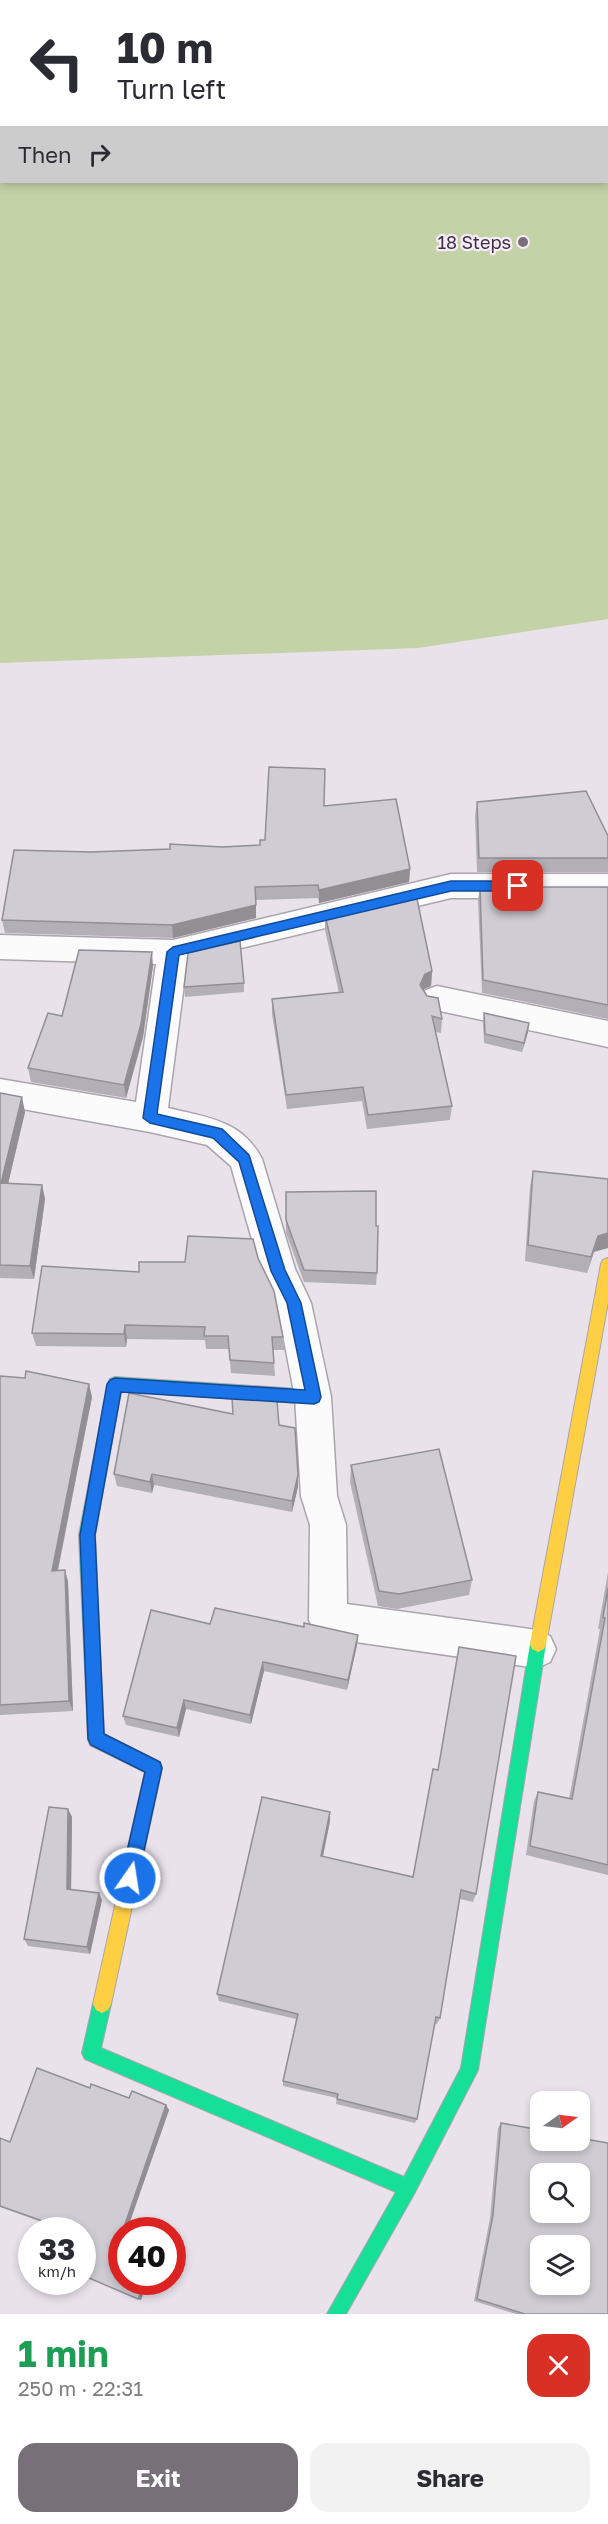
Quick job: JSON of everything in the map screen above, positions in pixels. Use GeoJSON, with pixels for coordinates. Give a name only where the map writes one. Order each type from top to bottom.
{"type":"FeatureCollection","features":[{"type":"Feature","properties":{"kind":"street"},"geometry":{"type":"LineString","coordinates":[[0,946],[173,952],[451,886],[608,886]]}},
{"type":"Feature","properties":{"kind":"street"},"geometry":{"type":"LineString","coordinates":[[150,1118],[173,952]]}},
{"type":"Feature","properties":{"kind":"street"},"geometry":{"type":"LineString","coordinates":[[437,999],[608,1034]]}},
{"type":"Feature","properties":{"kind":"street"},"geometry":{"type":"LineString","coordinates":[[0,1092],[150,1118],[217,1133],[245,1159],[278,1271],[294,1303],[314,1397],[319,1496],[328,1525],[328,1620],[537,1648]]}},
{"type":"Feature","properties":{"kind":"street"},"geometry":{"type":"LineString","coordinates":[[336,2314],[408,2188],[470,2070],[537,1648],[608,1264]]}},
{"type":"Feature","properties":{"kind":"street"},"geometry":{"type":"LineString","coordinates":[[314,1397],[115,1384],[87,1535],[96,1739],[154,1768],[91,2053],[408,2188]]}},
{"type":"Feature","properties":{"kind":"green space"},"geometry":{"type":"Polygon","coordinates":[[[0,183],[608,183],[608,619],[418,648],[0,663],[0,183]]]}},
{"type":"Feature","properties":{"kind":"building"},"geometry":{"type":"Polygon","coordinates":[[[269,767],[325,769],[324,806],[396,799],[410,869],[319,890],[318,885],[255,887],[256,905],[172,925],[2,920],[14,850],[91,852],[170,849],[170,844],[222,847],[260,845],[260,840],[265,840],[269,767]]]}},
{"type":"Feature","properties":{"kind":"building"},"geometry":{"type":"Polygon","coordinates":[[[586,791],[608,836],[608,858],[479,858],[477,802],[586,791]]]}},
{"type":"Feature","properties":{"kind":"building"},"geometry":{"type":"Polygon","coordinates":[[[480,887],[608,887],[608,1005],[483,980],[480,887]]]}},
{"type":"Feature","properties":{"kind":"building"},"geometry":{"type":"Polygon","coordinates":[[[416,894],[432,971],[425,974],[420,985],[427,996],[438,998],[442,1019],[432,1016],[452,1106],[368,1115],[363,1087],[286,1095],[272,999],[343,992],[325,915],[416,894]]]}},
{"type":"Feature","properties":{"kind":"building"},"geometry":{"type":"Polygon","coordinates":[[[240,941],[244,983],[184,987],[188,953],[240,941]]]}},
{"type":"Feature","properties":{"kind":"building"},"geometry":{"type":"Polygon","coordinates":[[[79,950],[152,952],[141,1024],[124,1085],[28,1068],[48,1013],[62,1016],[79,950]]]}},
{"type":"Feature","properties":{"kind":"building"},"geometry":{"type":"Polygon","coordinates":[[[484,1013],[529,1023],[524,1043],[485,1034],[484,1013]]]}},
{"type":"Feature","properties":{"kind":"building"},"geometry":{"type":"Polygon","coordinates":[[[0,1093],[22,1097],[1,1183],[42,1185],[30,1266],[0,1265],[0,1093]]]}},
{"type":"Feature","properties":{"kind":"building"},"geometry":{"type":"Polygon","coordinates":[[[533,1171],[608,1179],[608,1233],[598,1236],[591,1257],[528,1245],[533,1171]]]}},
{"type":"Feature","properties":{"kind":"building"},"geometry":{"type":"Polygon","coordinates":[[[376,1191],[377,1273],[304,1270],[286,1220],[286,1192],[376,1191]]]}},
{"type":"Feature","properties":{"kind":"building"},"geometry":{"type":"Polygon","coordinates":[[[188,1236],[253,1239],[258,1258],[274,1291],[283,1337],[272,1337],[274,1363],[230,1360],[228,1336],[204,1336],[205,1327],[125,1325],[124,1334],[32,1333],[42,1266],[139,1272],[139,1262],[185,1262],[188,1236]]]}},
{"type":"Feature","properties":{"kind":"building"},"geometry":{"type":"Polygon","coordinates":[[[26,1371],[89,1384],[52,1571],[65,1570],[69,1701],[0,1705],[0,1376],[25,1378],[26,1371]]]}},
{"type":"Feature","properties":{"kind":"building"},"geometry":{"type":"Polygon","coordinates":[[[129,1393],[233,1414],[232,1398],[277,1401],[279,1425],[295,1428],[298,1475],[292,1501],[152,1474],[150,1482],[114,1474],[129,1393]]]}},
{"type":"Feature","properties":{"kind":"building"},"geometry":{"type":"Polygon","coordinates":[[[439,1449],[472,1580],[399,1594],[379,1591],[351,1465],[439,1449]]]}},
{"type":"Feature","properties":{"kind":"building"},"geometry":{"type":"Polygon","coordinates":[[[608,1588],[608,1865],[530,1846],[538,1792],[572,1799],[605,1618],[603,1617],[608,1588]]]}},
{"type":"Feature","properties":{"kind":"building"},"geometry":{"type":"Polygon","coordinates":[[[215,1608],[304,1627],[304,1623],[358,1635],[348,1680],[263,1662],[250,1715],[184,1700],[177,1728],[123,1716],[151,1610],[210,1624],[215,1608]]]}},
{"type":"Feature","properties":{"kind":"building"},"geometry":{"type":"Polygon","coordinates":[[[459,1647],[516,1656],[476,1894],[461,1890],[440,2018],[436,2017],[417,2119],[337,2099],[338,2094],[283,2081],[298,2014],[217,1994],[262,1797],[330,1812],[321,1856],[413,1877],[433,1769],[438,1770],[459,1647]]]}},
{"type":"Feature","properties":{"kind":"building"},"geometry":{"type":"Polygon","coordinates":[[[49,1807],[68,1809],[67,1889],[99,1893],[87,1947],[24,1939],[49,1807]]]}},
{"type":"Feature","properties":{"kind":"building"},"geometry":{"type":"Polygon","coordinates":[[[37,2068],[90,2088],[91,2084],[129,2098],[132,2091],[166,2105],[127,2217],[108,2217],[108,2286],[96,2281],[96,2217],[31,2217],[0,2206],[0,2138],[10,2142],[37,2068]]]}},
{"type":"Feature","properties":{"kind":"building"},"geometry":{"type":"Polygon","coordinates":[[[501,2123],[530,2128],[530,2151],[590,2151],[590,2140],[608,2143],[608,2314],[525,2314],[477,2299],[493,2215],[501,2123]]]}},
{"type":"Feature","properties":{"kind":"traffic: fast"},"geometry":{"type":"LineString","coordinates":[[93,1668],[87,1535],[115,1384],[313,1397]]}},
{"type":"Feature","properties":{"kind":"traffic: fast"},"geometry":{"type":"LineString","coordinates":[[336,2314],[408,2188],[469,2070],[538,1644]]}},
{"type":"Feature","properties":{"kind":"traffic: fast"},"geometry":{"type":"LineString","coordinates":[[102,2004],[91,2053],[408,2188]]}},
{"type":"Feature","properties":{"kind":"traffic: slow"},"geometry":{"type":"LineString","coordinates":[[538,1644],[608,1264]]}},
{"type":"Feature","properties":{"kind":"traffic: slow"},"geometry":{"type":"LineString","coordinates":[[93,1668],[96,1739],[154,1768],[102,2004]]}},
{"type":"Feature","properties":{"kind":"place","name":"18 Steps"},"geometry":{"type":"Point","coordinates":[523,242]}},
{"type":"Feature","properties":{"kind":"route"},"geometry":{"type":"LineString","coordinates":[[130,1878],[154,1768],[96,1739],[87,1535],[115,1384],[314,1397],[294,1303],[278,1271],[245,1159],[217,1133],[150,1118],[173,952],[451,886],[518,886]]}}]}
